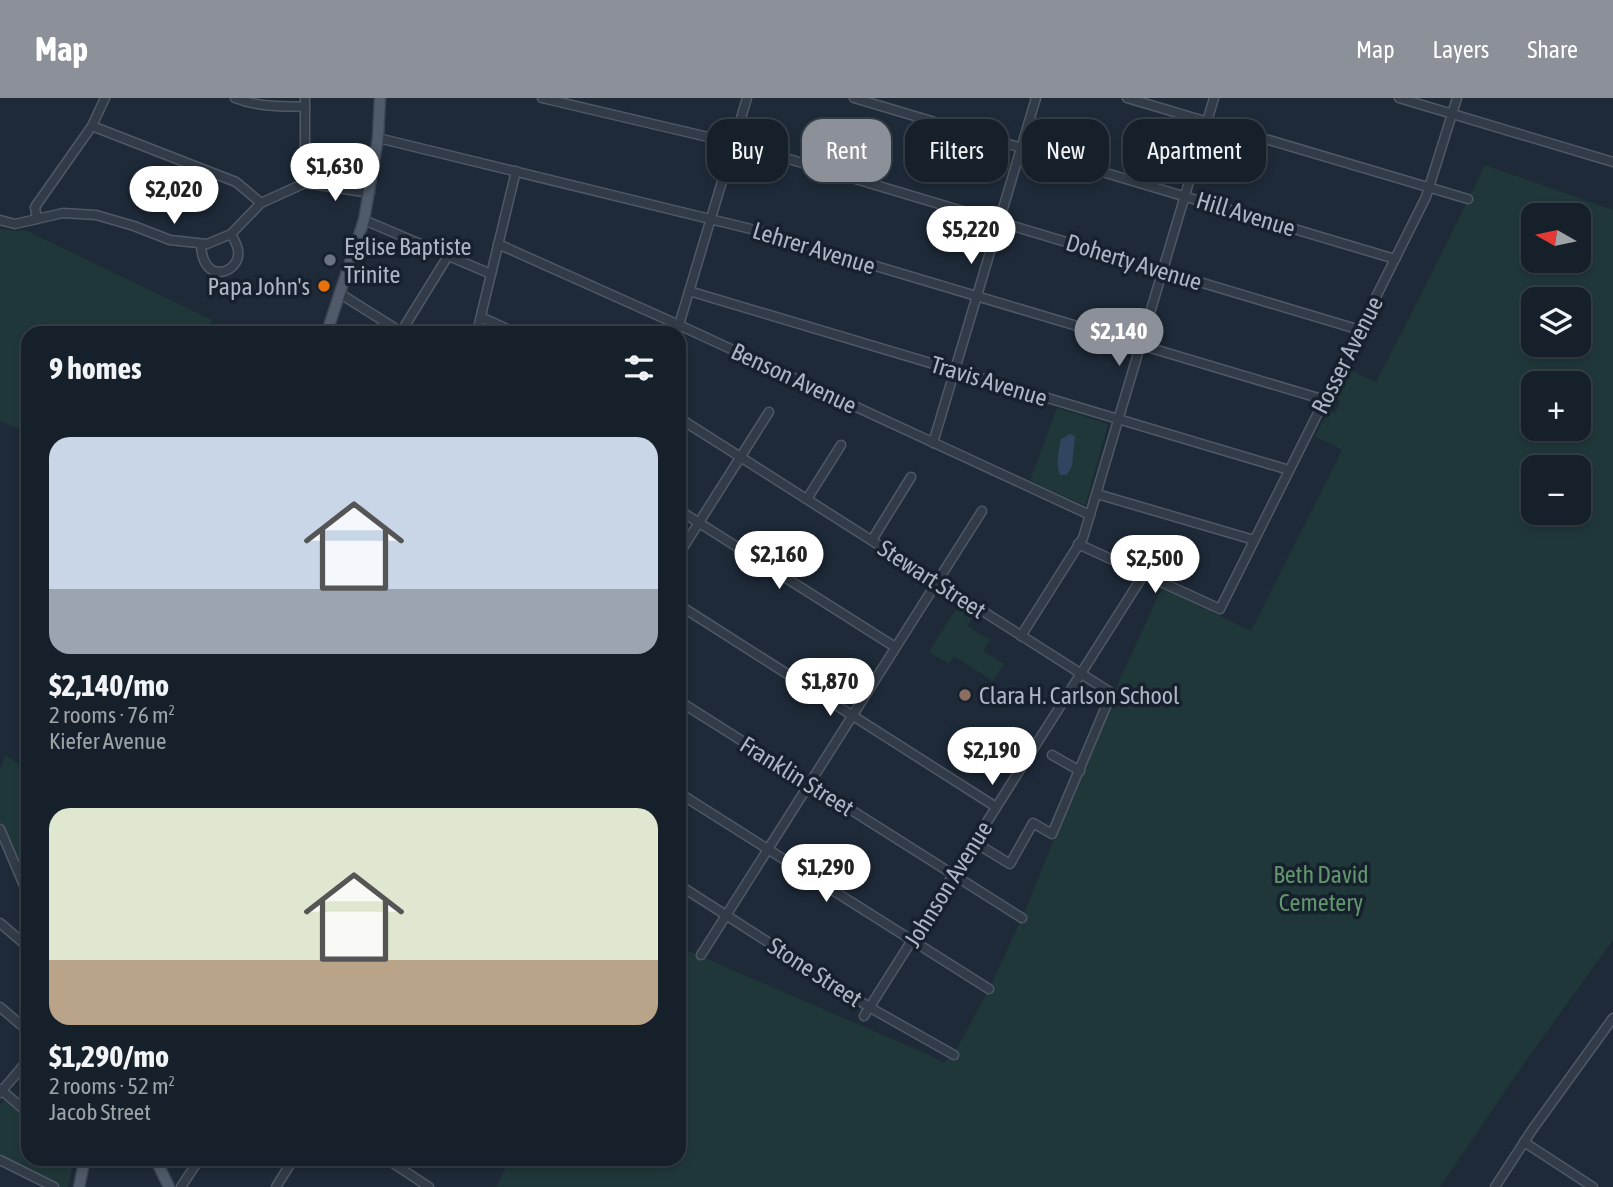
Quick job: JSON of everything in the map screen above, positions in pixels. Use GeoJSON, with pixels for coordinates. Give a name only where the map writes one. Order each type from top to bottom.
{"type":"FeatureCollection","features":[{"type":"Feature","properties":{"kind":"main road"},"geometry":{"type":"LineString","coordinates":[[329,326],[364,220],[379,138],[380,98]]}},
{"type":"Feature","properties":{"kind":"main road"},"geometry":{"type":"LineString","coordinates":[[79,1187],[82,1166]]}},
{"type":"Feature","properties":{"kind":"main road"},"geometry":{"type":"LineString","coordinates":[[159,1166],[169,1187]]}},
{"type":"Feature","properties":{"kind":"street"},"geometry":{"type":"LineString","coordinates":[[37,219],[35,207],[92,126],[106,98]]}},
{"type":"Feature","properties":{"kind":"street"},"geometry":{"type":"LineString","coordinates":[[234,98],[261,105],[305,102],[305,183]]}},
{"type":"Feature","properties":{"kind":"street","name":"Doherty Avenue"},"geometry":{"type":"LineString","coordinates":[[542,98],[707,138]]}},
{"type":"Feature","properties":{"kind":"street"},"geometry":{"type":"LineString","coordinates":[[741,119],[747,98]]}},
{"type":"Feature","properties":{"kind":"street","name":"Hill Avenue"},"geometry":{"type":"LineString","coordinates":[[855,98],[1395,259]]}},
{"type":"Feature","properties":{"kind":"street"},"geometry":{"type":"LineString","coordinates":[[933,443],[1036,98]]}},
{"type":"Feature","properties":{"kind":"street"},"geometry":{"type":"LineString","coordinates":[[1127,98],[1197,119]]}},
{"type":"Feature","properties":{"kind":"street"},"geometry":{"type":"LineString","coordinates":[[1208,119],[1214,98]]}},
{"type":"Feature","properties":{"kind":"street"},"geometry":{"type":"LineString","coordinates":[[1399,98],[1613,162]]}},
{"type":"Feature","properties":{"kind":"street","name":"Rosser Avenue"},"geometry":{"type":"LineString","coordinates":[[1144,574],[1220,609],[1430,188],[1457,98]]}},
{"type":"Feature","properties":{"kind":"street"},"geometry":{"type":"LineString","coordinates":[[92,126],[236,182],[261,203]]}},
{"type":"Feature","properties":{"kind":"street","name":"Lehrer Avenue"},"geometry":{"type":"LineString","coordinates":[[379,138],[711,218],[1325,400]]}},
{"type":"Feature","properties":{"kind":"street"},"geometry":{"type":"LineString","coordinates":[[1266,139],[1468,199]]}},
{"type":"Feature","properties":{"kind":"street","name":"Doherty Avenue"},"geometry":{"type":"LineString","coordinates":[[788,160],[1360,330]]}},
{"type":"Feature","properties":{"kind":"street"},"geometry":{"type":"LineString","coordinates":[[479,326],[516,172]]}},
{"type":"Feature","properties":{"kind":"street"},"geometry":{"type":"LineString","coordinates":[[679,325],[722,182]]}},
{"type":"Feature","properties":{"kind":"street"},"geometry":{"type":"LineString","coordinates":[[1021,636],[1083,538],[1189,182]]}},
{"type":"Feature","properties":{"kind":"street"},"geometry":{"type":"LineString","coordinates":[[0,220],[15,224],[63,213],[96,215],[170,240],[201,244],[231,234],[261,203],[305,183],[370,193]]}},
{"type":"Feature","properties":{"kind":"street"},"geometry":{"type":"LineString","coordinates":[[364,220],[491,274]]}},
{"type":"Feature","properties":{"kind":"street"},"geometry":{"type":"LineString","coordinates":[[201,244],[202,257],[209,268],[226,271],[238,258],[231,234]]}},
{"type":"Feature","properties":{"kind":"street","name":"Benson Avenue"},"geometry":{"type":"LineString","coordinates":[[498,244],[679,325]]}},
{"type":"Feature","properties":{"kind":"street"},"geometry":{"type":"LineString","coordinates":[[405,326],[448,256]]}},
{"type":"Feature","properties":{"kind":"street","name":"Travis Avenue"},"geometry":{"type":"LineString","coordinates":[[690,291],[1289,471]]}},
{"type":"Feature","properties":{"kind":"street"},"geometry":{"type":"LineString","coordinates":[[340,293],[392,326]]}},
{"type":"Feature","properties":{"kind":"street"},"geometry":{"type":"LineString","coordinates":[[481,317],[501,326]]}},
{"type":"Feature","properties":{"kind":"street","name":"Benson Avenue"},"geometry":{"type":"LineString","coordinates":[[686,328],[1090,515]]}},
{"type":"Feature","properties":{"kind":"street"},"geometry":{"type":"LineString","coordinates":[[686,543],[769,412]]}},
{"type":"Feature","properties":{"kind":"street","name":"Stewart Street"},"geometry":{"type":"LineString","coordinates":[[686,422],[1114,694]]}},
{"type":"Feature","properties":{"kind":"street"},"geometry":{"type":"LineString","coordinates":[[807,499],[841,446]]}},
{"type":"Feature","properties":{"kind":"street"},"geometry":{"type":"LineString","coordinates":[[872,540],[911,477]]}},
{"type":"Feature","properties":{"kind":"street"},"geometry":{"type":"LineString","coordinates":[[1097,494],[1254,540]]}},
{"type":"Feature","properties":{"kind":"street"},"geometry":{"type":"LineString","coordinates":[[701,955],[982,510]]}},
{"type":"Feature","properties":{"kind":"street"},"geometry":{"type":"LineString","coordinates":[[686,514],[895,647]]}},
{"type":"Feature","properties":{"kind":"street"},"geometry":{"type":"LineString","coordinates":[[1078,544],[1144,574]]}},
{"type":"Feature","properties":{"kind":"street","name":"Johnson Avenue"},"geometry":{"type":"LineString","coordinates":[[864,1016],[1144,574]]}},
{"type":"Feature","properties":{"kind":"street"},"geometry":{"type":"LineString","coordinates":[[686,609],[996,807]]}},
{"type":"Feature","properties":{"kind":"street"},"geometry":{"type":"LineString","coordinates":[[974,842],[1010,864],[1033,823],[1052,834],[1107,704],[1103,688]]}},
{"type":"Feature","properties":{"kind":"street","name":"Franklin Street"},"geometry":{"type":"LineString","coordinates":[[686,705],[1022,918]]}},
{"type":"Feature","properties":{"kind":"street"},"geometry":{"type":"LineString","coordinates":[[1052,755],[1080,771]]}},
{"type":"Feature","properties":{"kind":"street"},"geometry":{"type":"LineString","coordinates":[[686,797],[989,989]]}},
{"type":"Feature","properties":{"kind":"street"},"geometry":{"type":"LineString","coordinates":[[0,829],[21,880]]}},
{"type":"Feature","properties":{"kind":"street","name":"Stone Street"},"geometry":{"type":"LineString","coordinates":[[686,890],[869,1007],[954,1055]]}},
{"type":"Feature","properties":{"kind":"street"},"geometry":{"type":"LineString","coordinates":[[0,923],[21,941]]}},
{"type":"Feature","properties":{"kind":"street"},"geometry":{"type":"LineString","coordinates":[[0,1006],[21,1025]]}},
{"type":"Feature","properties":{"kind":"street"},"geometry":{"type":"LineString","coordinates":[[1495,1187],[1613,1018]]}},
{"type":"Feature","properties":{"kind":"street"},"geometry":{"type":"LineString","coordinates":[[21,1068],[1,1091],[21,1107]]}},
{"type":"Feature","properties":{"kind":"street"},"geometry":{"type":"LineString","coordinates":[[1524,1142],[1593,1187]]}},
{"type":"Feature","properties":{"kind":"street"},"geometry":{"type":"LineString","coordinates":[[0,1160],[54,1187]]}},
{"type":"Feature","properties":{"kind":"street"},"geometry":{"type":"LineString","coordinates":[[181,1187],[195,1166]]}},
{"type":"Feature","properties":{"kind":"street"},"geometry":{"type":"LineString","coordinates":[[279,1186],[290,1166]]}},
{"type":"Feature","properties":{"kind":"street"},"geometry":{"type":"LineString","coordinates":[[397,1166],[429,1187]]}},
{"type":"Feature","properties":{"kind":"green space","name":"Beth David Cemetery"},"geometry":{"type":"Polygon","coordinates":[[[1485,165],[1613,210],[1613,940],[1440,1187],[496,1187],[506,1166],[686,1166],[686,950],[944,1063],[954,1054],[989,989],[1022,918],[1113,694],[1162,588],[1251,631],[1342,450],[1315,436],[1329,410],[1334,413],[1341,402],[1335,398],[1349,370],[1376,382],[1485,165]]]}},
{"type":"Feature","properties":{"kind":"green space"},"geometry":{"type":"Polygon","coordinates":[[[0,229],[25,230],[212,320],[209,326],[21,326],[21,430],[0,421],[0,229]]]}},
{"type":"Feature","properties":{"kind":"green space"},"geometry":{"type":"Polygon","coordinates":[[[1057,408],[1108,424],[1085,505],[1030,481],[1057,408]]]}},
{"type":"Feature","properties":{"kind":"green space"},"geometry":{"type":"Polygon","coordinates":[[[958,606],[974,616],[967,626],[990,640],[983,651],[1004,664],[993,681],[954,656],[949,664],[929,652],[958,606]]]}},
{"type":"Feature","properties":{"kind":"green space"},"geometry":{"type":"Polygon","coordinates":[[[6,756],[21,765],[21,878],[0,829],[0,768],[6,756]]]}},
{"type":"Feature","properties":{"kind":"green space"},"geometry":{"type":"Polygon","coordinates":[[[4,1100],[21,1115],[21,1166],[73,1166],[68,1187],[53,1187],[0,1159],[0,1105],[4,1100]]]}},
{"type":"Feature","properties":{"kind":"water"},"geometry":{"type":"Polygon","coordinates":[[[1070,434],[1075,436],[1072,466],[1067,475],[1060,475],[1058,462],[1061,439],[1070,434]]]}},
{"type":"Feature","properties":{"kind":"place","name":"Eglise Baptiste Trinite"},"geometry":{"type":"Point","coordinates":[330,260]}},
{"type":"Feature","properties":{"kind":"place","name":"Papa John's"},"geometry":{"type":"Point","coordinates":[324,286]}},
{"type":"Feature","properties":{"kind":"place","name":"Clara H. Carlson School"},"geometry":{"type":"Point","coordinates":[965,695]}}]}
